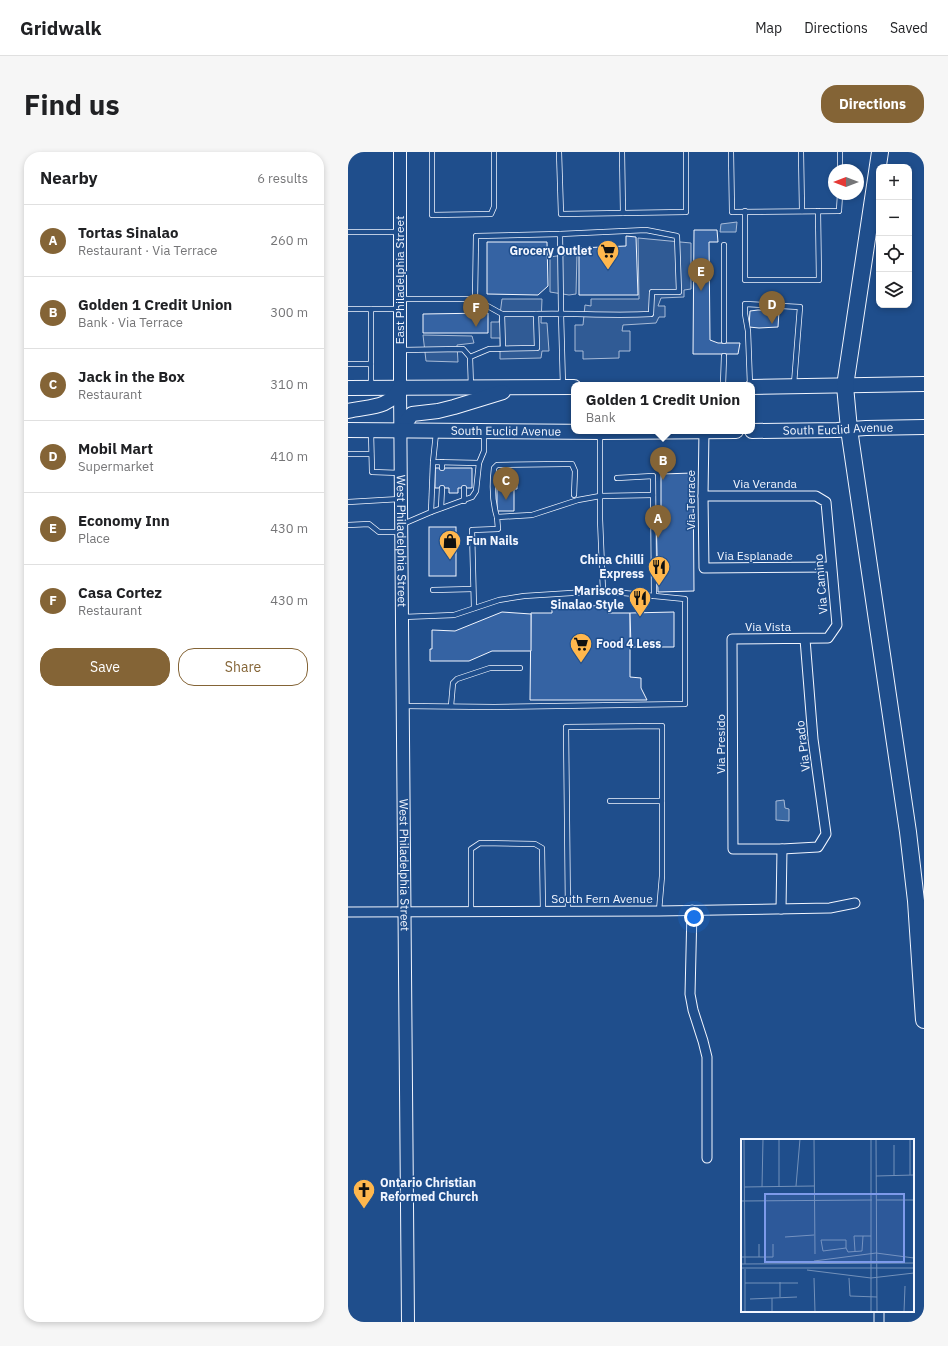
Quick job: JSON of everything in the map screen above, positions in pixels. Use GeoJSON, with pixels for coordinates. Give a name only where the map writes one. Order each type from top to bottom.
{"type":"FeatureCollection","features":[{"type":"Feature","properties":{"kind":"highway"},"geometry":{"type":"LineString","coordinates":[[880,152],[845,386],[849,429],[908,832],[916,901],[924,1020]]}},
{"type":"Feature","properties":{"kind":"main road","name":"East Philadelphia Street"},"geometry":{"type":"LineString","coordinates":[[400,152],[401,408]]}},
{"type":"Feature","properties":{"kind":"main road"},"geometry":{"type":"LineString","coordinates":[[755,386],[924,384]]}},
{"type":"Feature","properties":{"kind":"main road"},"geometry":{"type":"LineString","coordinates":[[401,429],[409,416],[415,413],[444,410],[502,392],[535,387]]}},
{"type":"Feature","properties":{"kind":"main road"},"geometry":{"type":"LineString","coordinates":[[348,388],[569,387]]}},
{"type":"Feature","properties":{"kind":"main road"},"geometry":{"type":"LineString","coordinates":[[348,411],[388,402],[395,397],[400,388]]}},
{"type":"Feature","properties":{"kind":"main road","name":"West Philadelphia Street"},"geometry":{"type":"LineString","coordinates":[[401,408],[408,1322]]}},
{"type":"Feature","properties":{"kind":"main road","name":"South Euclid Avenue"},"geometry":{"type":"LineString","coordinates":[[755,431],[924,428]]}},
{"type":"Feature","properties":{"kind":"main road","name":"South Euclid Avenue"},"geometry":{"type":"LineString","coordinates":[[348,430],[401,429],[571,432]]}},
{"type":"Feature","properties":{"kind":"street","name":"Via Terrace"},"geometry":{"type":"LineString","coordinates":[[704,434],[702,496],[704,568]]}},
{"type":"Feature","properties":{"kind":"street","name":"Via Veranda"},"geometry":{"type":"LineString","coordinates":[[702,496],[816,496],[826,502]]}},
{"type":"Feature","properties":{"kind":"street","name":"Via Camino"},"geometry":{"type":"LineString","coordinates":[[804,639],[828,638],[837,625],[826,502]]}},
{"type":"Feature","properties":{"kind":"street","name":"Via Esplanade"},"geometry":{"type":"LineString","coordinates":[[704,568],[831,568]]}},
{"type":"Feature","properties":{"kind":"street","name":"Via Vista"},"geometry":{"type":"LineString","coordinates":[[732,640],[804,639]]}},
{"type":"Feature","properties":{"kind":"street","name":"Via Prado"},"geometry":{"type":"LineString","coordinates":[[782,849],[818,847],[826,834],[813,739],[804,639]]}},
{"type":"Feature","properties":{"kind":"street","name":"Via Presido"},"geometry":{"type":"LineString","coordinates":[[732,640],[733,849],[782,849]]}},
{"type":"Feature","properties":{"kind":"street"},"geometry":{"type":"LineString","coordinates":[[781,909],[782,849]]}},
{"type":"Feature","properties":{"kind":"street","name":"South Fern Avenue"},"geometry":{"type":"LineString","coordinates":[[348,912],[781,909],[830,908],[855,903]]}},
{"type":"Feature","properties":{"kind":"street"},"geometry":{"type":"LineString","coordinates":[[692,910],[690,994],[693,1010],[704,1041],[707,1057],[707,1158]]}},
{"type":"Feature","properties":{"kind":"lane"},"geometry":{"type":"LineString","coordinates":[[432,152],[432,215],[491,214],[494,207],[494,152]]}},
{"type":"Feature","properties":{"kind":"lane"},"geometry":{"type":"LineString","coordinates":[[559,152],[560,214],[686,212],[686,152]]}},
{"type":"Feature","properties":{"kind":"lane"},"geometry":{"type":"LineString","coordinates":[[622,152],[623,213]]}},
{"type":"Feature","properties":{"kind":"lane"},"geometry":{"type":"LineString","coordinates":[[731,152],[732,212],[840,211],[840,200]]}},
{"type":"Feature","properties":{"kind":"lane"},"geometry":{"type":"LineString","coordinates":[[801,152],[802,211]]}},
{"type":"Feature","properties":{"kind":"lane"},"geometry":{"type":"LineString","coordinates":[[840,152],[840,164]]}},
{"type":"Feature","properties":{"kind":"lane"},"geometry":{"type":"LineString","coordinates":[[745,212],[745,280],[819,280],[818,211]]}},
{"type":"Feature","properties":{"kind":"lane"},"geometry":{"type":"LineString","coordinates":[[348,309],[371,309],[400,304],[475,299],[502,314],[651,314],[652,292],[679,292],[677,236],[646,230],[476,236],[475,299]]}},
{"type":"Feature","properties":{"kind":"lane"},"geometry":{"type":"LineString","coordinates":[[348,232],[400,232]]}},
{"type":"Feature","properties":{"kind":"lane"},"geometry":{"type":"LineString","coordinates":[[560,234],[561,314],[569,387]]}},
{"type":"Feature","properties":{"kind":"lane"},"geometry":{"type":"LineString","coordinates":[[724,245],[724,341]]}},
{"type":"Feature","properties":{"kind":"lane"},"geometry":{"type":"LineString","coordinates":[[751,382],[745,304],[800,307],[794,386]]}},
{"type":"Feature","properties":{"kind":"lane"},"geometry":{"type":"LineString","coordinates":[[371,309],[371,388]]}},
{"type":"Feature","properties":{"kind":"lane"},"geometry":{"type":"LineString","coordinates":[[502,314],[503,348]]}},
{"type":"Feature","properties":{"kind":"lane"},"geometry":{"type":"LineString","coordinates":[[470,357],[489,349],[537,348],[536,314]]}},
{"type":"Feature","properties":{"kind":"lane"},"geometry":{"type":"LineString","coordinates":[[400,350],[463,349],[470,357],[471,388]]}},
{"type":"Feature","properties":{"kind":"lane"},"geometry":{"type":"LineString","coordinates":[[723,382],[724,356]]}},
{"type":"Feature","properties":{"kind":"lane"},"geometry":{"type":"LineString","coordinates":[[348,364],[371,364]]}},
{"type":"Feature","properties":{"kind":"lane"},"geometry":{"type":"LineString","coordinates":[[371,430],[372,472],[401,473]]}},
{"type":"Feature","properties":{"kind":"lane"},"geometry":{"type":"LineString","coordinates":[[430,512],[436,430]]}},
{"type":"Feature","properties":{"kind":"lane"},"geometry":{"type":"LineString","coordinates":[[348,525],[368,524],[379,532],[402,529],[430,512],[472,497],[476,491],[479,463],[484,451],[484,430]]}},
{"type":"Feature","properties":{"kind":"lane"},"geometry":{"type":"LineString","coordinates":[[600,434],[603,591]]}},
{"type":"Feature","properties":{"kind":"lane"},"geometry":{"type":"LineString","coordinates":[[348,454],[371,454]]}},
{"type":"Feature","properties":{"kind":"lane"},"geometry":{"type":"LineString","coordinates":[[433,462],[479,463]]}},
{"type":"Feature","properties":{"kind":"lane"},"geometry":{"type":"LineString","coordinates":[[442,462],[442,468]]}},
{"type":"Feature","properties":{"kind":"lane"},"geometry":{"type":"LineString","coordinates":[[463,462],[464,468]]}},
{"type":"Feature","properties":{"kind":"lane"},"geometry":{"type":"LineString","coordinates":[[474,608],[472,530],[498,529],[497,516],[494,506],[494,468],[497,465],[572,464],[575,471],[574,495]]}},
{"type":"Feature","properties":{"kind":"lane"},"geometry":{"type":"LineString","coordinates":[[617,478],[653,476],[654,596]]}},
{"type":"Feature","properties":{"kind":"lane"},"geometry":{"type":"LineString","coordinates":[[441,508],[442,488]]}},
{"type":"Feature","properties":{"kind":"lane"},"geometry":{"type":"LineString","coordinates":[[464,488],[464,501]]}},
{"type":"Feature","properties":{"kind":"lane"},"geometry":{"type":"LineString","coordinates":[[497,516],[532,515],[578,500],[600,496],[654,495]]}},
{"type":"Feature","properties":{"kind":"lane"},"geometry":{"type":"LineString","coordinates":[[348,502],[402,499]]}},
{"type":"Feature","properties":{"kind":"lane"},"geometry":{"type":"LineString","coordinates":[[433,590],[473,589]]}},
{"type":"Feature","properties":{"kind":"lane"},"geometry":{"type":"LineString","coordinates":[[403,617],[454,615],[499,600],[524,596],[603,591],[685,599],[685,704],[404,706]]}},
{"type":"Feature","properties":{"kind":"lane"},"geometry":{"type":"LineString","coordinates":[[451,706],[452,683],[457,680],[490,668],[520,668]]}},
{"type":"Feature","properties":{"kind":"lane"},"geometry":{"type":"LineString","coordinates":[[568,911],[566,727],[662,726],[662,876],[659,911]]}},
{"type":"Feature","properties":{"kind":"lane"},"geometry":{"type":"LineString","coordinates":[[610,801],[662,800]]}},
{"type":"Feature","properties":{"kind":"lane"},"geometry":{"type":"LineString","coordinates":[[472,912],[471,849],[480,843],[535,844],[542,848],[543,911]]}},
{"type":"Feature","properties":{"kind":"shaded area"},"geometry":{"type":"Polygon","coordinates":[[[737,222],[736,232],[720,232],[721,224],[737,222]]]}},
{"type":"Feature","properties":{"kind":"shaded area"},"geometry":{"type":"Polygon","coordinates":[[[638,238],[691,243],[691,289],[684,290],[684,297],[661,298],[658,306],[665,306],[665,317],[659,317],[656,323],[623,325],[622,331],[630,331],[630,351],[619,351],[619,358],[583,359],[583,351],[575,351],[575,325],[583,325],[585,305],[591,306],[591,299],[639,299],[638,238]]]}},
{"type":"Feature","properties":{"kind":"shaded area"},"geometry":{"type":"Polygon","coordinates":[[[577,253],[576,294],[569,295],[550,292],[550,257],[577,253]]]}},
{"type":"Feature","properties":{"kind":"shaded area"},"geometry":{"type":"Polygon","coordinates":[[[502,299],[542,299],[541,323],[547,323],[549,351],[542,351],[541,358],[500,359],[500,338],[491,338],[491,322],[499,322],[502,299]]]}},
{"type":"Feature","properties":{"kind":"shaded area"},"geometry":{"type":"Polygon","coordinates":[[[423,335],[472,336],[474,343],[457,345],[458,362],[426,361],[423,335]]]}},
{"type":"Feature","properties":{"kind":"shaded area"},"geometry":{"type":"Polygon","coordinates":[[[784,800],[785,808],[789,809],[789,821],[776,820],[776,801],[784,800]]]}},
{"type":"Feature","properties":{"kind":"building"},"geometry":{"type":"Polygon","coordinates":[[[694,230],[717,230],[718,242],[709,242],[710,340],[718,343],[740,343],[738,354],[693,354],[694,230]]]}},
{"type":"Feature","properties":{"kind":"building","name":"Grocery Outlet"},"geometry":{"type":"Polygon","coordinates":[[[626,236],[636,237],[638,295],[579,295],[579,248],[626,246],[626,236]]]}},
{"type":"Feature","properties":{"kind":"building"},"geometry":{"type":"Polygon","coordinates":[[[487,242],[547,242],[548,286],[538,295],[487,294],[487,242]]]}},
{"type":"Feature","properties":{"kind":"building"},"geometry":{"type":"Polygon","coordinates":[[[750,311],[779,311],[778,327],[749,327],[750,311]]]}},
{"type":"Feature","properties":{"kind":"building"},"geometry":{"type":"Polygon","coordinates":[[[488,313],[488,333],[423,333],[423,314],[488,313]]]}},
{"type":"Feature","properties":{"kind":"building"},"geometry":{"type":"Polygon","coordinates":[[[435,468],[472,468],[472,488],[458,488],[458,493],[449,493],[449,488],[435,488],[435,468]]]}},
{"type":"Feature","properties":{"kind":"building"},"geometry":{"type":"Polygon","coordinates":[[[502,470],[508,470],[508,473],[514,473],[514,482],[517,483],[517,489],[514,489],[514,511],[497,511],[497,474],[502,474],[502,470]]]}},
{"type":"Feature","properties":{"kind":"building"},"geometry":{"type":"Polygon","coordinates":[[[693,473],[694,591],[658,592],[656,513],[661,513],[661,474],[693,473]]]}},
{"type":"Feature","properties":{"kind":"building"},"geometry":{"type":"Polygon","coordinates":[[[429,527],[456,527],[456,576],[429,576],[429,527]]]}},
{"type":"Feature","properties":{"kind":"building","name":"Food 4 Less"},"geometry":{"type":"Polygon","coordinates":[[[552,605],[608,606],[608,613],[630,613],[630,677],[641,678],[641,688],[647,700],[530,700],[531,613],[552,613],[552,605]]]}},
{"type":"Feature","properties":{"kind":"building"},"geometry":{"type":"Polygon","coordinates":[[[502,612],[531,614],[531,651],[492,651],[469,661],[430,661],[430,649],[432,649],[432,630],[455,631],[502,612]]]}},
{"type":"Feature","properties":{"kind":"building"},"geometry":{"type":"Polygon","coordinates":[[[674,612],[674,647],[631,647],[630,613],[674,612]]]}},
{"type":"Feature","properties":{"kind":"place","name":"Grocery Outlet"},"geometry":{"type":"Point","coordinates":[608,270]}},
{"type":"Feature","properties":{"kind":"place","name":"Economy Inn"},"geometry":{"type":"Point","coordinates":[701,291]}},
{"type":"Feature","properties":{"kind":"place","name":"Mobil Mart"},"geometry":{"type":"Point","coordinates":[772,324]}},
{"type":"Feature","properties":{"kind":"place","name":"Casa Cortez"},"geometry":{"type":"Point","coordinates":[476,327]}},
{"type":"Feature","properties":{"kind":"place","name":"Golden 1 Credit Union"},"geometry":{"type":"Point","coordinates":[663,480]}},
{"type":"Feature","properties":{"kind":"place","name":"Jack in the Box"},"geometry":{"type":"Point","coordinates":[506,500]}},
{"type":"Feature","properties":{"kind":"place","name":"Tortas Sinalao"},"geometry":{"type":"Point","coordinates":[658,538]}},
{"type":"Feature","properties":{"kind":"place","name":"Fun Nails"},"geometry":{"type":"Point","coordinates":[450,560]}},
{"type":"Feature","properties":{"kind":"place","name":"China Chilli Express"},"geometry":{"type":"Point","coordinates":[659,586]}},
{"type":"Feature","properties":{"kind":"place","name":"Mariscos Sinalao Style"},"geometry":{"type":"Point","coordinates":[640,618]}},
{"type":"Feature","properties":{"kind":"place","name":"Food 4 Less"},"geometry":{"type":"Point","coordinates":[581,664]}},
{"type":"Feature","properties":{"kind":"place","name":"Ontario Christian Reformed Church"},"geometry":{"type":"Point","coordinates":[364,1210]}}]}
